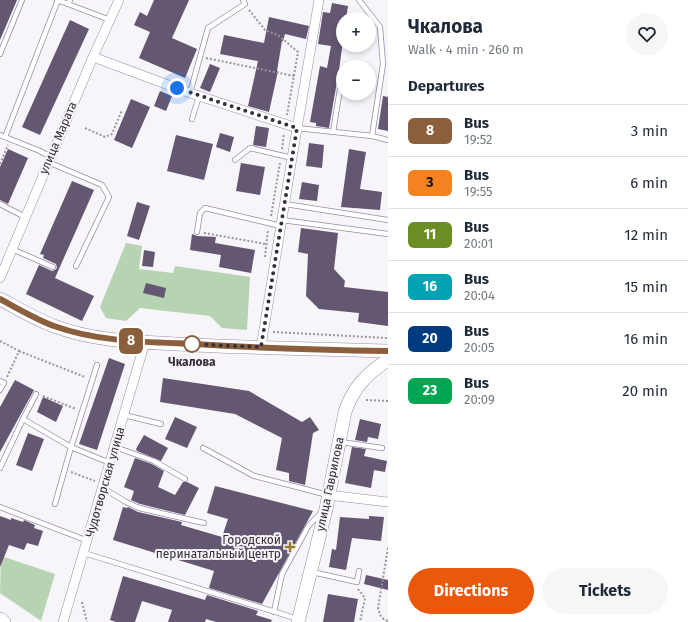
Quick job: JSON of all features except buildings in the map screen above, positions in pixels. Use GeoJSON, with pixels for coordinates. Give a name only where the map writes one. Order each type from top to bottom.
{"type":"FeatureCollection","features":[{"type":"Feature","properties":{"kind":"main road"},"geometry":{"type":"LineString","coordinates":[[0,298],[54,326],[74,332],[112,339],[146,342],[388,352]]}},
{"type":"Feature","properties":{"kind":"main road","name":"улица Гаврилова"},"geometry":{"type":"LineString","coordinates":[[299,620],[326,509],[345,412],[350,398],[359,385],[377,367],[388,360]]}},
{"type":"Feature","properties":{"kind":"main road"},"geometry":{"type":"LineString","coordinates":[[0,619],[4,622]]}},
{"type":"Feature","properties":{"kind":"street","name":"улица Марата"},"geometry":{"type":"LineString","coordinates":[[0,278],[93,57],[119,0]]}},
{"type":"Feature","properties":{"kind":"street"},"geometry":{"type":"LineString","coordinates":[[261,347],[319,0]]}},
{"type":"Feature","properties":{"kind":"street"},"geometry":{"type":"LineString","coordinates":[[93,57],[190,93],[297,128]]}},
{"type":"Feature","properties":{"kind":"street","name":"Чудотворская улица"},"geometry":{"type":"LineString","coordinates":[[64,622],[146,342]]}},
{"type":"Feature","properties":{"kind":"street"},"geometry":{"type":"LineString","coordinates":[[328,495],[388,502]]}},
{"type":"Feature","properties":{"kind":"lane"},"geometry":{"type":"LineString","coordinates":[[0,54],[22,0]]}},
{"type":"Feature","properties":{"kind":"lane"},"geometry":{"type":"LineString","coordinates":[[5,137],[57,0],[69,2],[110,20]]}},
{"type":"Feature","properties":{"kind":"lane"},"geometry":{"type":"LineString","coordinates":[[359,0],[380,27],[383,64],[372,136]]}},
{"type":"Feature","properties":{"kind":"lane"},"geometry":{"type":"LineString","coordinates":[[190,93],[208,28],[245,1]]}},
{"type":"Feature","properties":{"kind":"lane"},"geometry":{"type":"LineString","coordinates":[[192,120],[200,96]]}},
{"type":"Feature","properties":{"kind":"lane"},"geometry":{"type":"LineString","coordinates":[[333,132],[338,100]]}},
{"type":"Feature","properties":{"kind":"lane"},"geometry":{"type":"LineString","coordinates":[[297,128],[372,136],[388,140]]}},
{"type":"Feature","properties":{"kind":"lane"},"geometry":{"type":"LineString","coordinates":[[0,135],[11,139],[49,160],[102,185],[110,197],[76,266]]}},
{"type":"Feature","properties":{"kind":"lane"},"geometry":{"type":"LineString","coordinates":[[235,160],[250,148],[292,158]]}},
{"type":"Feature","properties":{"kind":"lane"},"geometry":{"type":"LineString","coordinates":[[0,204],[25,217]]}},
{"type":"Feature","properties":{"kind":"lane"},"geometry":{"type":"LineString","coordinates":[[285,204],[388,220]]}},
{"type":"Feature","properties":{"kind":"lane"},"geometry":{"type":"LineString","coordinates":[[197,232],[200,213],[205,208],[270,223],[388,234]]}},
{"type":"Feature","properties":{"kind":"lane"},"geometry":{"type":"LineString","coordinates":[[12,248],[53,267]]}},
{"type":"Feature","properties":{"kind":"lane"},"geometry":{"type":"LineString","coordinates":[[54,504],[97,365]]}},
{"type":"Feature","properties":{"kind":"lane"},"geometry":{"type":"LineString","coordinates":[[0,390],[2,382]]}},
{"type":"Feature","properties":{"kind":"lane"},"geometry":{"type":"LineString","coordinates":[[0,468],[36,394]]}},
{"type":"Feature","properties":{"kind":"lane"},"geometry":{"type":"LineString","coordinates":[[124,415],[161,424]]}},
{"type":"Feature","properties":{"kind":"lane"},"geometry":{"type":"LineString","coordinates":[[23,419],[71,447],[110,463]]}},
{"type":"Feature","properties":{"kind":"lane"},"geometry":{"type":"LineString","coordinates":[[339,442],[382,448]]}},
{"type":"Feature","properties":{"kind":"lane"},"geometry":{"type":"LineString","coordinates":[[115,447],[154,461],[185,479]]}},
{"type":"Feature","properties":{"kind":"lane"},"geometry":{"type":"LineString","coordinates":[[203,448],[254,476],[328,495]]}},
{"type":"Feature","properties":{"kind":"lane"},"geometry":{"type":"LineString","coordinates":[[103,488],[139,508],[204,523]]}},
{"type":"Feature","properties":{"kind":"lane"},"geometry":{"type":"LineString","coordinates":[[0,507],[88,541]]}},
{"type":"Feature","properties":{"kind":"lane"},"geometry":{"type":"LineString","coordinates":[[274,612],[282,574],[309,524],[326,509]]}},
{"type":"Feature","properties":{"kind":"lane"},"geometry":{"type":"LineString","coordinates":[[84,553],[299,620]]}},
{"type":"Feature","properties":{"kind":"lane"},"geometry":{"type":"LineString","coordinates":[[310,572],[357,582],[359,571]]}},
{"type":"Feature","properties":{"kind":"path"},"geometry":{"type":"LineString","coordinates":[[245,1],[265,30],[278,35],[298,52],[264,258]]}},
{"type":"Feature","properties":{"kind":"path"},"geometry":{"type":"LineString","coordinates":[[200,57],[305,78]]}},
{"type":"Feature","properties":{"kind":"path"},"geometry":{"type":"LineString","coordinates":[[85,128],[105,137],[112,134],[122,110]]}},
{"type":"Feature","properties":{"kind":"path"},"geometry":{"type":"LineString","coordinates":[[0,164],[11,139]]}},
{"type":"Feature","properties":{"kind":"path"},"geometry":{"type":"LineString","coordinates":[[197,232],[266,244]]}},
{"type":"Feature","properties":{"kind":"path"},"geometry":{"type":"LineString","coordinates":[[264,332],[388,338]]}},
{"type":"Feature","properties":{"kind":"path"},"geometry":{"type":"LineString","coordinates":[[0,341],[19,351],[92,380]]}},
{"type":"Feature","properties":{"kind":"path"},"geometry":{"type":"LineString","coordinates":[[2,382],[19,351]]}},
{"type":"Feature","properties":{"kind":"path"},"geometry":{"type":"LineString","coordinates":[[36,394],[82,412]]}},
{"type":"Feature","properties":{"kind":"path"},"geometry":{"type":"LineString","coordinates":[[366,400],[388,401]]}},
{"type":"Feature","properties":{"kind":"path"},"geometry":{"type":"LineString","coordinates":[[64,470],[96,481]]}},
{"type":"Feature","properties":{"kind":"path"},"geometry":{"type":"LineString","coordinates":[[388,548],[378,608],[380,616],[384,620],[388,621]]}},
{"type":"Feature","properties":{"kind":"path"},"geometry":{"type":"LineString","coordinates":[[357,582],[358,590],[366,598],[360,622]]}},
{"type":"Feature","properties":{"kind":"path"},"geometry":{"type":"LineString","coordinates":[[82,602],[87,622]]}},
{"type":"Feature","properties":{"kind":"green space"},"geometry":{"type":"Polygon","coordinates":[[[126,243],[142,246],[139,269],[173,273],[175,266],[250,277],[247,330],[222,328],[210,316],[140,308],[126,321],[106,318],[100,307],[126,243]]]}},
{"type":"Feature","properties":{"kind":"green space"},"geometry":{"type":"Polygon","coordinates":[[[1,556],[55,574],[41,621],[0,593],[1,556]]]}},
{"type":"Feature","properties":{"kind":"bus line","name":"8"},"geometry":{"type":"LineString","coordinates":[[0,299],[54,326],[74,332],[112,339],[242,347],[388,351]]}},
{"type":"Feature","properties":{"kind":"place","name":"Чкалова"},"geometry":{"type":"Point","coordinates":[192,344]}},
{"type":"Feature","properties":{"kind":"place","name":"Городской перинатальный центр"},"geometry":{"type":"Point","coordinates":[290,547]}},
{"type":"Feature","properties":{"kind":"route"},"geometry":{"type":"LineString","coordinates":[[177,88],[297,128],[261,347],[185,344],[192,344]]}}]}
